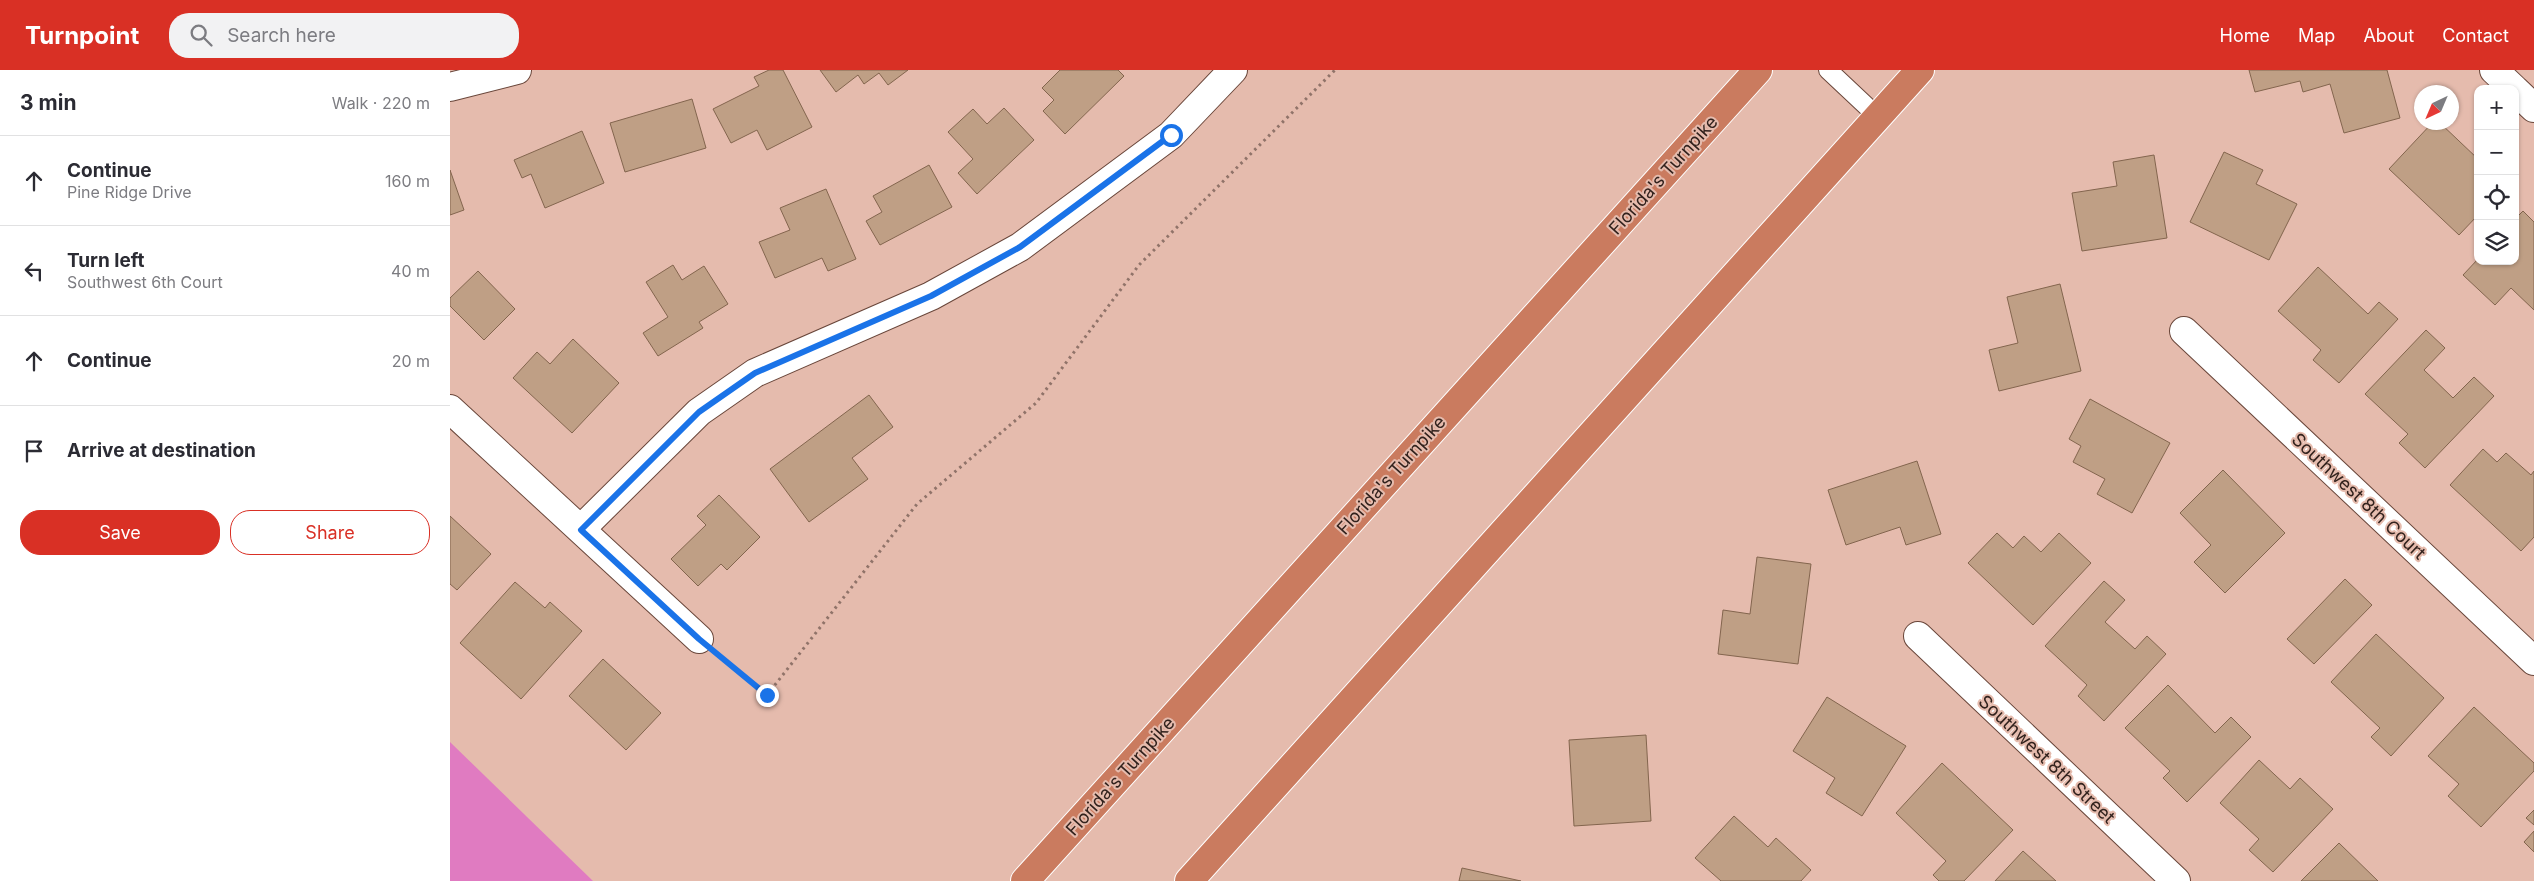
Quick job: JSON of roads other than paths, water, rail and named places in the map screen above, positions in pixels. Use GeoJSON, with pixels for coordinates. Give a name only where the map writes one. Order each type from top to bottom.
{"type":"FeatureCollection","features":[{"type":"Feature","properties":{"kind":"highway","name":"Florida's Turnpike"},"geometry":{"type":"LineString","coordinates":[[1025,881],[1758,70]]}},
{"type":"Feature","properties":{"kind":"highway"},"geometry":{"type":"LineString","coordinates":[[1189,881],[1920,70]]}},
{"type":"Feature","properties":{"kind":"street"},"geometry":{"type":"LineString","coordinates":[[450,87],[518,70]]}},
{"type":"Feature","properties":{"kind":"street"},"geometry":{"type":"LineString","coordinates":[[581,530],[699,412],[755,373],[931,296],[1020,247],[1171,135],[1233,70]]}},
{"type":"Feature","properties":{"kind":"street"},"geometry":{"type":"LineString","coordinates":[[2494,70],[2509,85]]}},
{"type":"Feature","properties":{"kind":"street"},"geometry":{"type":"LineString","coordinates":[[2519,94],[2534,108]]}},
{"type":"Feature","properties":{"kind":"street","name":"Southwest 8th Court"},"geometry":{"type":"LineString","coordinates":[[2184,331],[2534,661]]}},
{"type":"Feature","properties":{"kind":"street"},"geometry":{"type":"LineString","coordinates":[[450,409],[699,639]]}},
{"type":"Feature","properties":{"kind":"street","name":"Southwest 8th Street"},"geometry":{"type":"LineString","coordinates":[[1918,636],[2176,881]]}},
{"type":"Feature","properties":{"kind":"lane"},"geometry":{"type":"LineString","coordinates":[[1828,70],[1878,117]]}}]}
